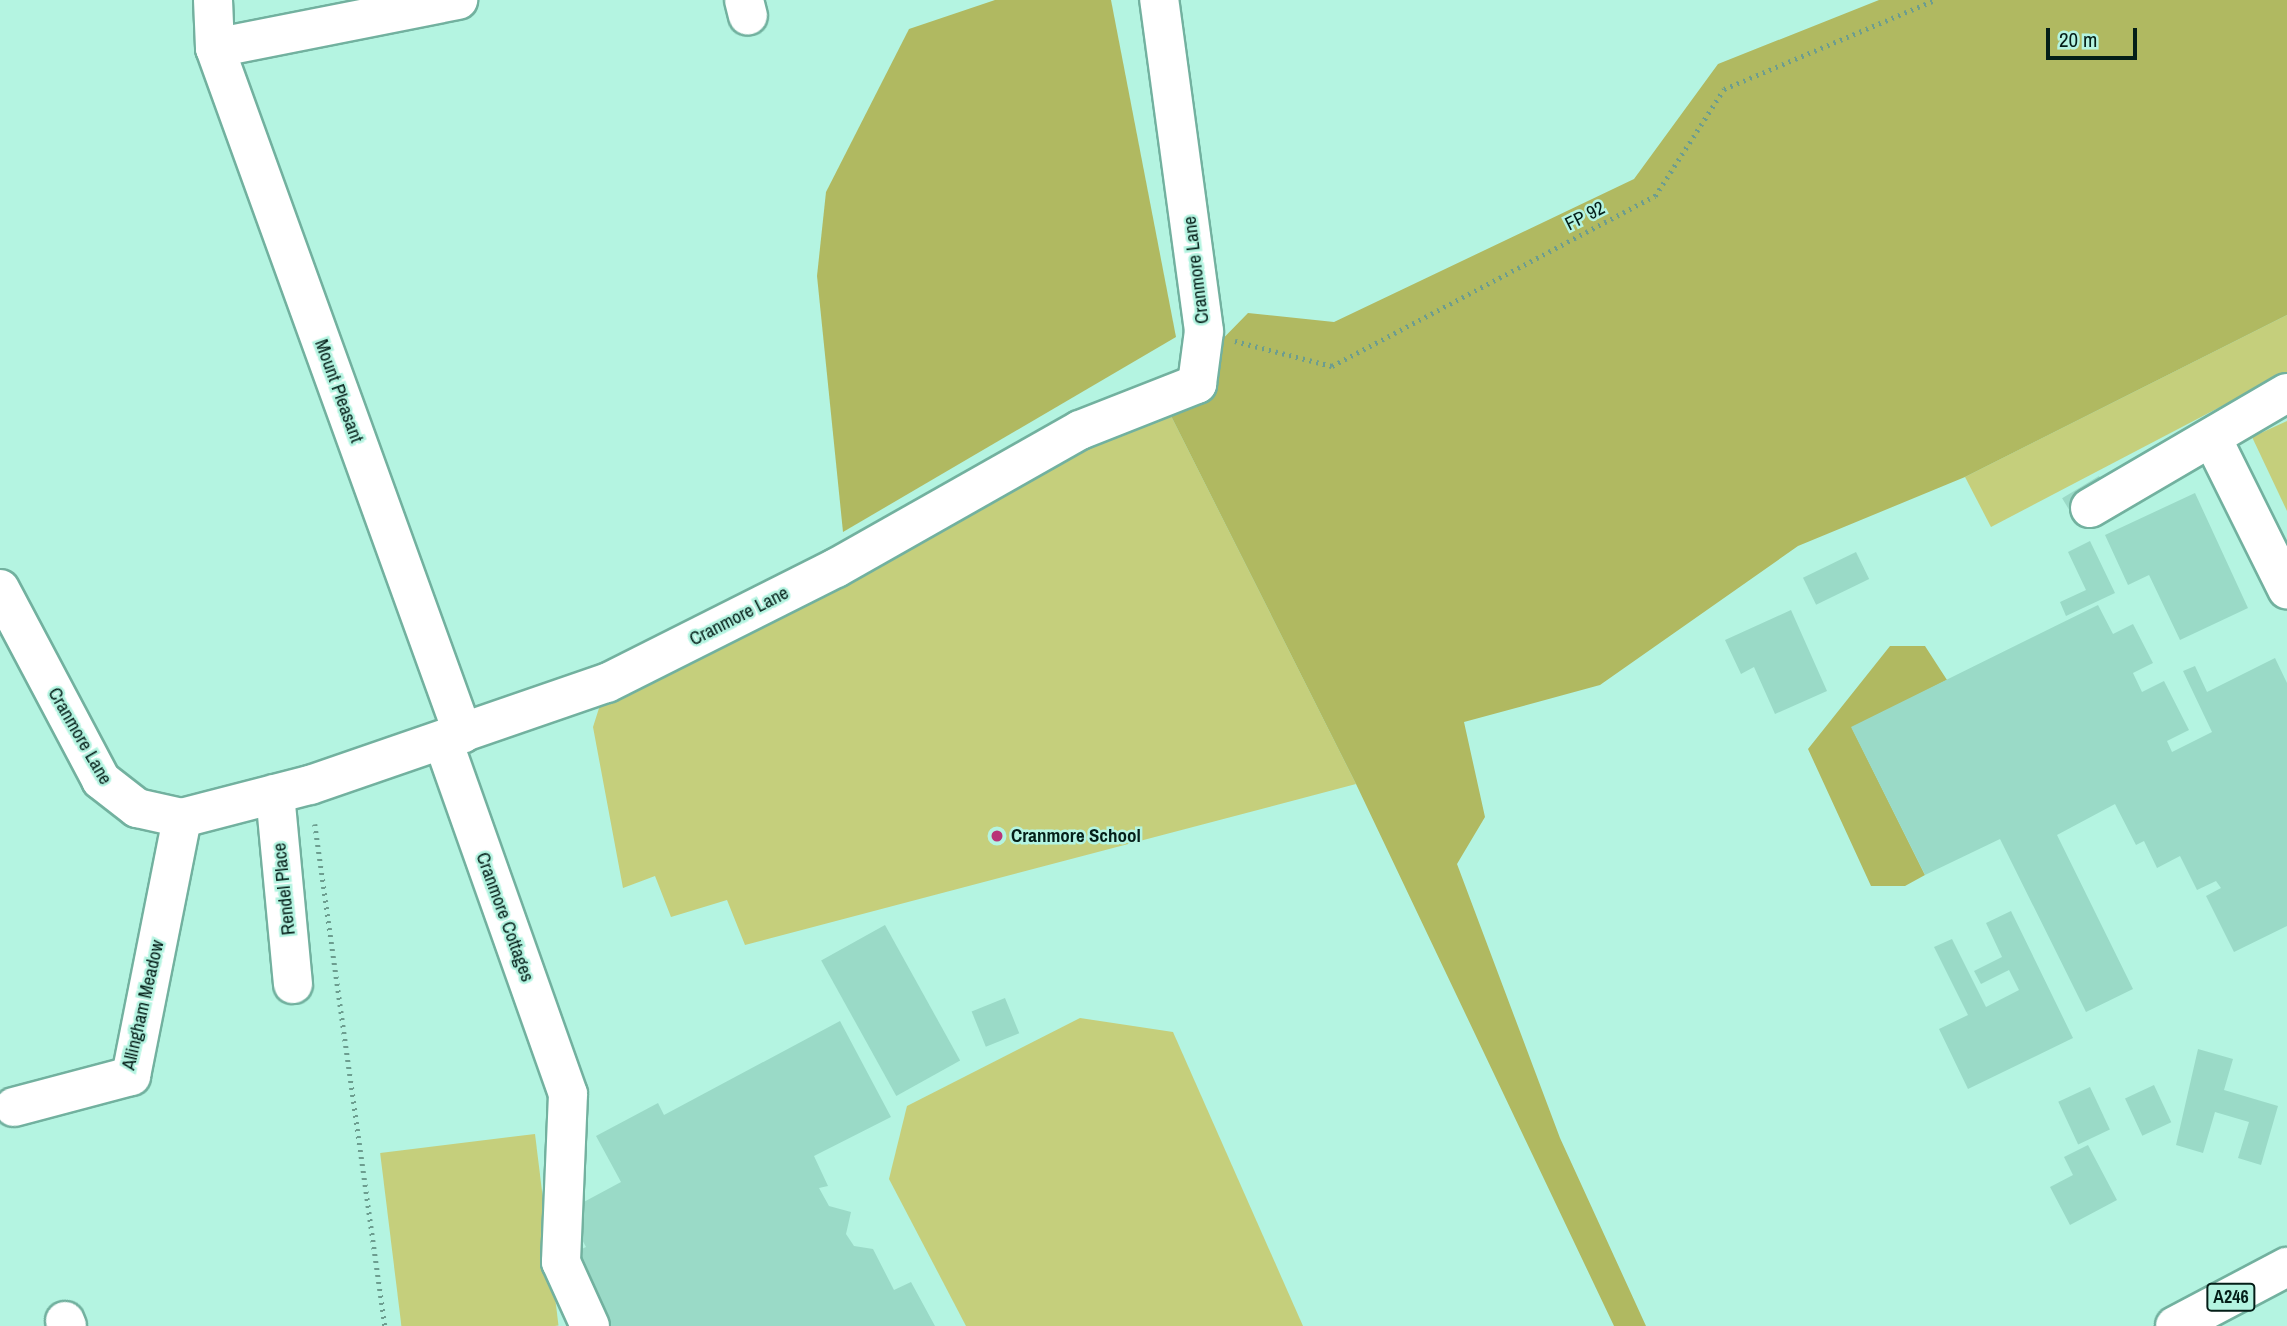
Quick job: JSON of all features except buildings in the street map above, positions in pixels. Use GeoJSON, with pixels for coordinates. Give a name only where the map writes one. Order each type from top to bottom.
{"type":"FeatureCollection","features":[{"type":"Feature","properties":{"kind":"street","name":"Mount Pleasant"},"geometry":{"type":"LineString","coordinates":[[213,0],[215,48],[453,738]]}},
{"type":"Feature","properties":{"kind":"street"},"geometry":{"type":"LineString","coordinates":[[215,48],[458,0]]}},
{"type":"Feature","properties":{"kind":"street","name":"Cranmore Lane"},"geometry":{"type":"LineString","coordinates":[[0,589],[101,780],[137,808],[182,818],[292,789],[453,738],[607,682],[835,568],[1080,430],[1197,384],[1204,331],[1159,0]]}},
{"type":"Feature","properties":{"kind":"street"},"geometry":{"type":"LineString","coordinates":[[2090,508],[2287,393]]}},
{"type":"Feature","properties":{"kind":"street"},"geometry":{"type":"LineString","coordinates":[[2212,438],[2287,589]]}},
{"type":"Feature","properties":{"kind":"street","name":"Cranmore Cottages"},"geometry":{"type":"LineString","coordinates":[[453,738],[568,1094],[561,1262],[590,1326]]}},
{"type":"Feature","properties":{"kind":"street","name":"Rendel Place"},"geometry":{"type":"LineString","coordinates":[[292,789],[293,984]]}},
{"type":"Feature","properties":{"kind":"street","name":"Allingham Meadow"},"geometry":{"type":"LineString","coordinates":[[14,1107],[131,1076],[182,818]]}},
{"type":"Feature","properties":{"kind":"street","name":"A246"},"geometry":{"type":"LineString","coordinates":[[2175,1326],[2287,1267]]}},
{"type":"Feature","properties":{"kind":"path","name":"FP 92"},"geometry":{"type":"LineString","coordinates":[[1204,331],[1332,366],[1654,196],[1724,89],[1935,0]]}},
{"type":"Feature","properties":{"kind":"path"},"geometry":{"type":"LineString","coordinates":[[292,789],[384,1326]]}},
{"type":"Feature","properties":{"kind":"green space"},"geometry":{"type":"Polygon","coordinates":[[[995,0],[1111,0],[1176,337],[843,532],[817,276],[826,192],[909,29],[995,0]]]}},
{"type":"Feature","properties":{"kind":"green space"},"geometry":{"type":"Polygon","coordinates":[[[1879,0],[2287,0],[2287,315],[1965,477],[1798,546],[1600,685],[1464,722],[1485,817],[1457,864],[1560,1138],[1646,1326],[1614,1326],[1356,784],[1163,400],[1248,313],[1334,322],[1634,179],[1718,64],[1879,0]]]}},
{"type":"Feature","properties":{"kind":"green space"},"geometry":{"type":"Polygon","coordinates":[[[2287,315],[2287,372],[1991,527],[1965,477],[2287,315]]]}},
{"type":"Feature","properties":{"kind":"green space"},"geometry":{"type":"Polygon","coordinates":[[[1163,400],[1356,784],[745,945],[727,900],[671,917],[655,876],[623,888],[593,727],[607,683],[1163,400]]]}},
{"type":"Feature","properties":{"kind":"green space"},"geometry":{"type":"Polygon","coordinates":[[[2287,421],[2287,511],[2252,437],[2287,421]]]}},
{"type":"Feature","properties":{"kind":"green space"},"geometry":{"type":"Polygon","coordinates":[[[1890,646],[1925,646],[1947,680],[1852,728],[1925,875],[1905,886],[1871,886],[1808,749],[1890,646]]]}},
{"type":"Feature","properties":{"kind":"green space"},"geometry":{"type":"Polygon","coordinates":[[[1080,1018],[1173,1032],[1303,1326],[966,1326],[889,1179],[907,1106],[1080,1018]]]}},
{"type":"Feature","properties":{"kind":"green space"},"geometry":{"type":"Polygon","coordinates":[[[535,1134],[559,1326],[401,1326],[380,1153],[535,1134]]]}},
{"type":"Feature","properties":{"kind":"place","name":"Cranmore School"},"geometry":{"type":"Point","coordinates":[997,836]}}]}
